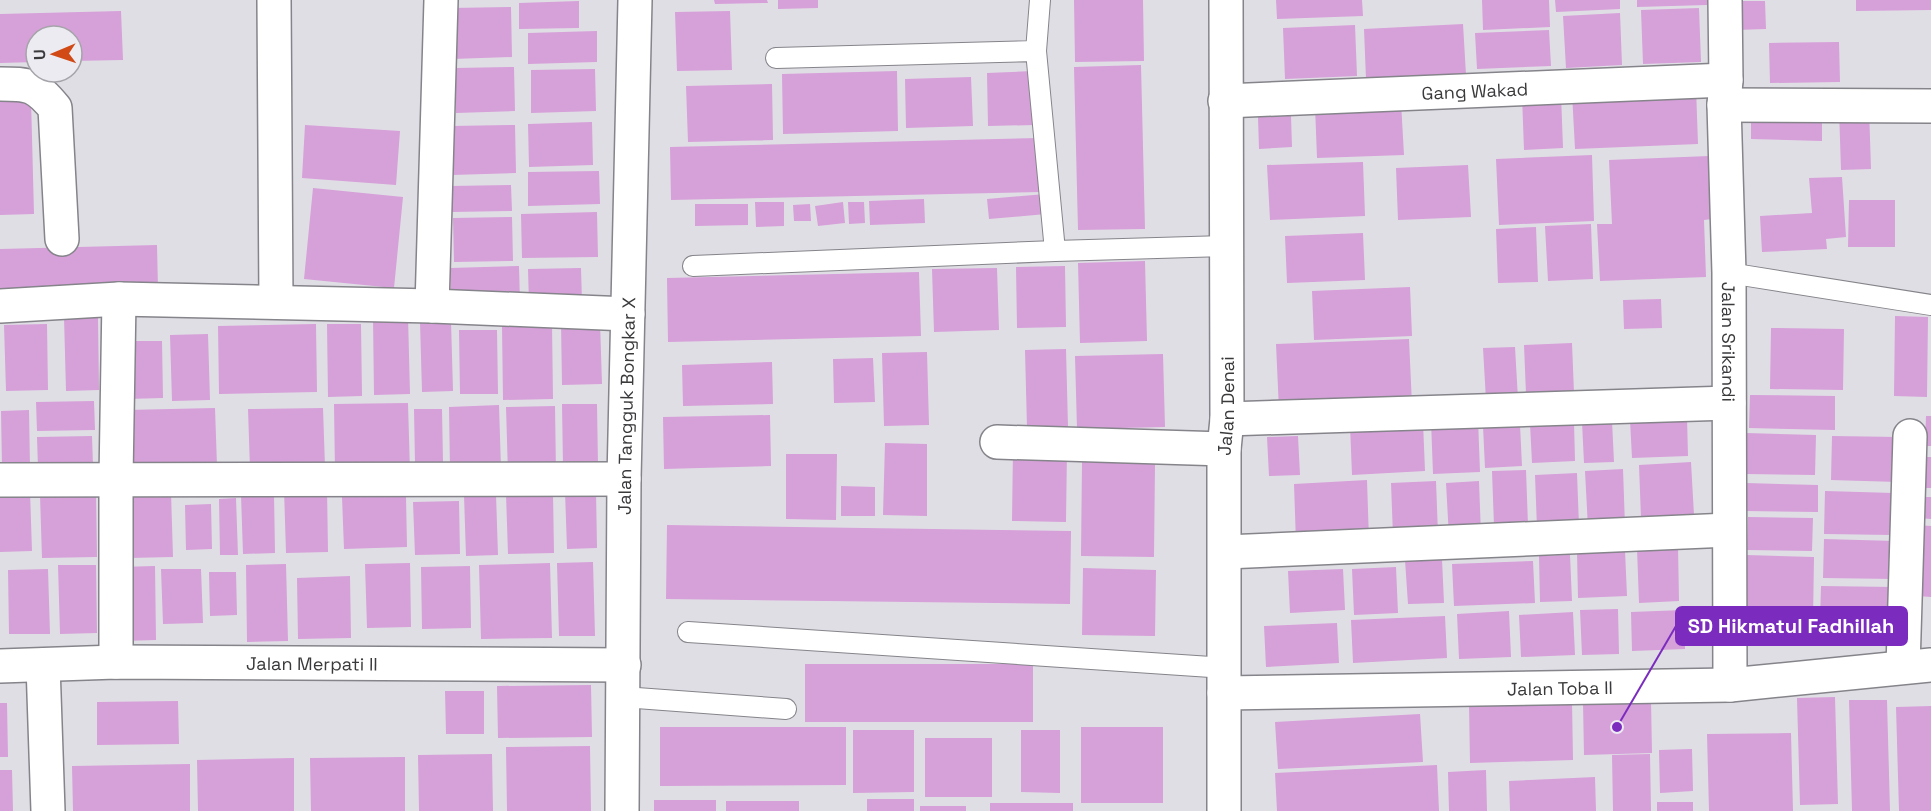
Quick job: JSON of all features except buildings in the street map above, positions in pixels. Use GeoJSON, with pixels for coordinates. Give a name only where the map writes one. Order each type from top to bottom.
{"type":"FeatureCollection","features":[{"type":"Feature","properties":{"kind":"street"},"geometry":{"type":"LineString","coordinates":[[274,0],[276,302]]}},
{"type":"Feature","properties":{"kind":"street"},"geometry":{"type":"LineString","coordinates":[[432,306],[441,0]]}},
{"type":"Feature","properties":{"kind":"street","name":"Jalan Tangguk Bongkar X"},"geometry":{"type":"LineString","coordinates":[[622,811],[624,479],[634,0]]}},
{"type":"Feature","properties":{"kind":"street","name":"Jalan Denai"},"geometry":{"type":"LineString","coordinates":[[1224,811],[1226,0]]}},
{"type":"Feature","properties":{"kind":"street","name":"Jalan Srikandi"},"geometry":{"type":"LineString","coordinates":[[1725,0],[1729,273],[1730,685]]}},
{"type":"Feature","properties":{"kind":"street"},"geometry":{"type":"LineString","coordinates":[[0,84],[25,84],[42,93],[55,108],[62,239]]}},
{"type":"Feature","properties":{"kind":"street","name":"Gang Wakad"},"geometry":{"type":"LineString","coordinates":[[1224,101],[1725,92],[1931,106]]}},
{"type":"Feature","properties":{"kind":"street"},"geometry":{"type":"LineString","coordinates":[[116,663],[119,299]]}},
{"type":"Feature","properties":{"kind":"street"},"geometry":{"type":"LineString","coordinates":[[0,306],[119,299],[432,306],[628,314]]}},
{"type":"Feature","properties":{"kind":"street"},"geometry":{"type":"LineString","coordinates":[[997,442],[1225,434],[1729,403]]}},
{"type":"Feature","properties":{"kind":"street"},"geometry":{"type":"LineString","coordinates":[[1910,436],[1917,666]]}},
{"type":"Feature","properties":{"kind":"street"},"geometry":{"type":"LineString","coordinates":[[0,480],[116,478],[624,479]]}},
{"type":"Feature","properties":{"kind":"street"},"geometry":{"type":"LineString","coordinates":[[1226,552],[1729,530]]}},
{"type":"Feature","properties":{"kind":"street","name":"Jalan Merpati II"},"geometry":{"type":"LineString","coordinates":[[0,666],[116,663],[623,681]]}},
{"type":"Feature","properties":{"kind":"street"},"geometry":{"type":"LineString","coordinates":[[43,665],[48,811]]}},
{"type":"Feature","properties":{"kind":"street","name":"Jalan Toba II"},"geometry":{"type":"LineString","coordinates":[[1225,680],[1730,685],[1917,666]]}},
{"type":"Feature","properties":{"kind":"lane"},"geometry":{"type":"LineString","coordinates":[[1040,0],[1036,51],[1055,251]]}},
{"type":"Feature","properties":{"kind":"lane"},"geometry":{"type":"LineString","coordinates":[[776,58],[1036,51]]}},
{"type":"Feature","properties":{"kind":"lane"},"geometry":{"type":"LineString","coordinates":[[693,266],[1225,246]]}},
{"type":"Feature","properties":{"kind":"lane"},"geometry":{"type":"LineString","coordinates":[[1729,273],[1931,304]]}},
{"type":"Feature","properties":{"kind":"lane"},"geometry":{"type":"LineString","coordinates":[[688,632],[1225,680]]}},
{"type":"Feature","properties":{"kind":"lane"},"geometry":{"type":"LineString","coordinates":[[623,681],[786,709]]}},
{"type":"Feature","properties":{"kind":"place","name":"SD Hikmatul Fadhillah"},"geometry":{"type":"Point","coordinates":[1617,727]}}]}
